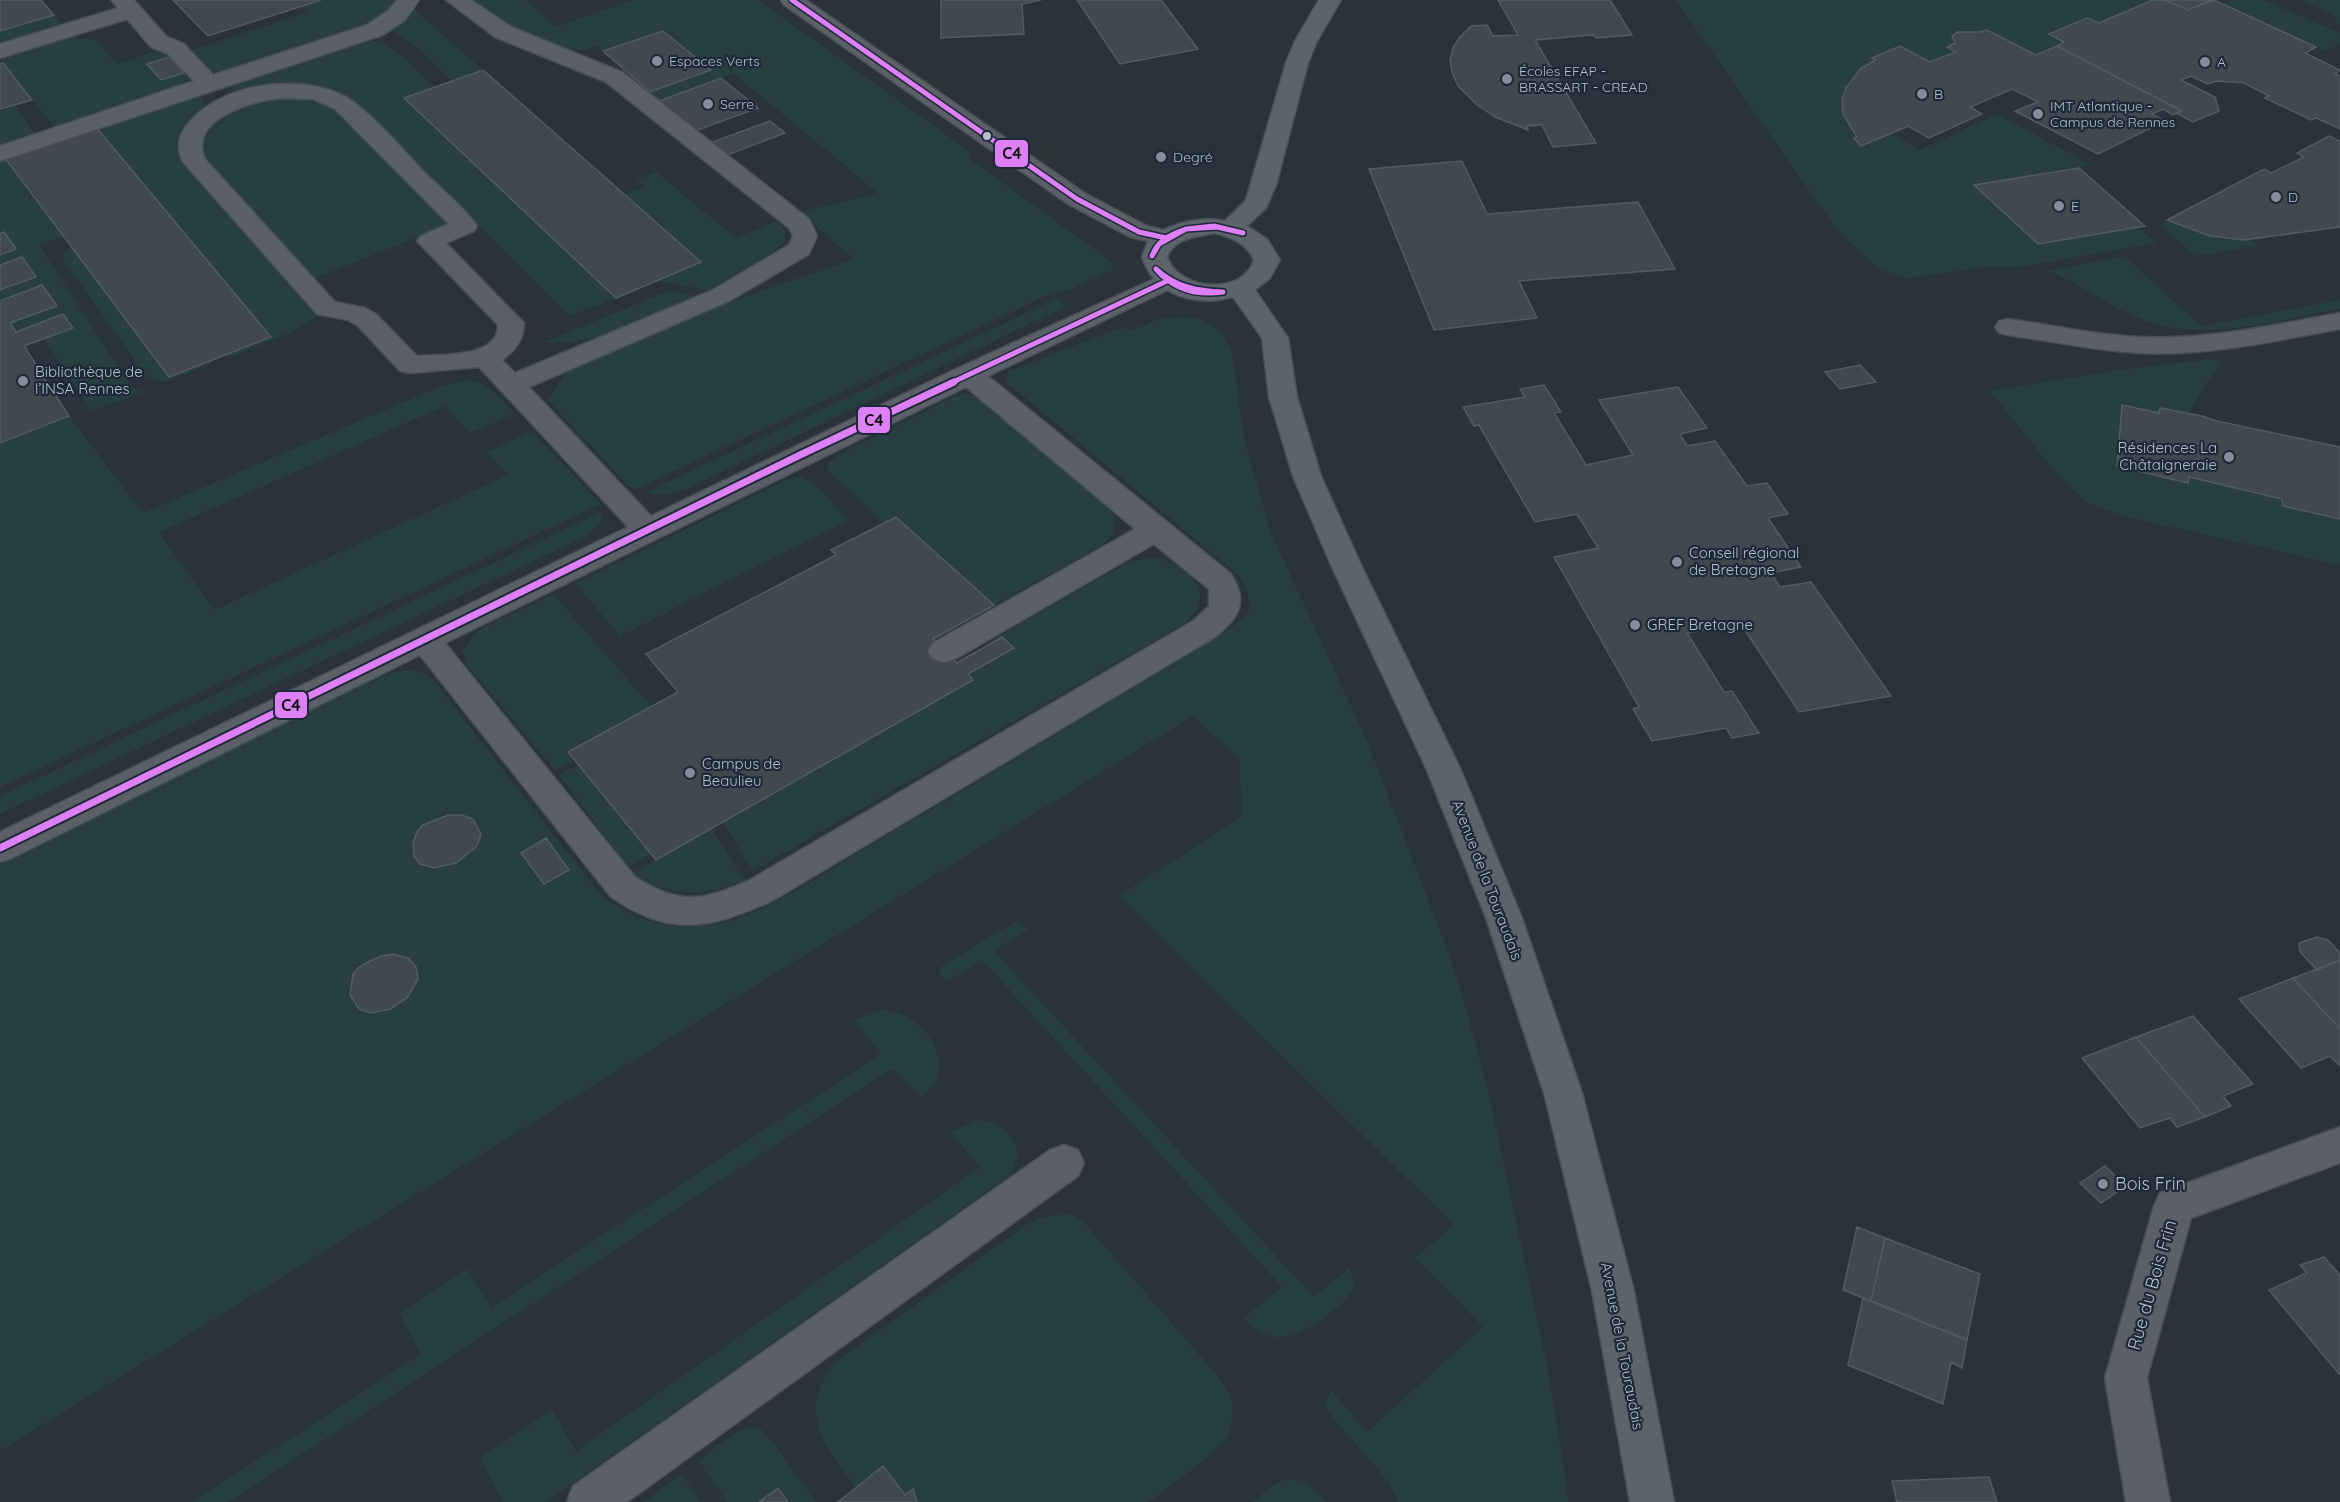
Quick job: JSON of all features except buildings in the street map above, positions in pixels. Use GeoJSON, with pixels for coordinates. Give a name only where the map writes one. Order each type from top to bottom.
{"type":"FeatureCollection","features":[{"type":"Feature","properties":{"kind":"main road"},"geometry":{"type":"LineString","coordinates":[[1230,228],[1257,203],[1297,63],[1306,41],[1330,0]]}},
{"type":"Feature","properties":{"kind":"main road"},"geometry":{"type":"LineString","coordinates":[[1199,227],[1230,228],[1255,240],[1263,249],[1267,260],[1260,275],[1240,288],[1210,293],[1196,292],[1167,281],[1157,272],[1152,261],[1154,251],[1166,238],[1180,231],[1199,227]]}},
{"type":"Feature","properties":{"kind":"main road","name":"Avenue de la Touraudais"},"geometry":{"type":"LineString","coordinates":[[1240,288],[1275,338],[1283,397],[1307,476],[1346,565],[1443,768],[1508,929],[1563,1092],[1607,1269],[1652,1502]]}},
{"type":"Feature","properties":{"kind":"street"},"geometry":{"type":"LineString","coordinates":[[0,154],[375,30],[397,15],[408,0]]}},
{"type":"Feature","properties":{"kind":"street"},"geometry":{"type":"LineString","coordinates":[[457,0],[503,32],[614,77],[800,224],[805,236],[800,249],[722,295],[512,385]]}},
{"type":"Feature","properties":{"kind":"street"},"geometry":{"type":"LineString","coordinates":[[792,0],[1077,199],[1138,232],[1166,238]]}},
{"type":"Feature","properties":{"kind":"street"},"geometry":{"type":"LineString","coordinates":[[0,51],[127,5],[159,42],[176,49],[209,84],[231,103]]}},
{"type":"Feature","properties":{"kind":"street"},"geometry":{"type":"LineString","coordinates":[[295,91],[310,92],[336,100],[465,226],[430,241],[511,323],[512,332],[508,341],[486,358],[410,365],[367,320],[356,314],[332,311],[322,304],[191,156],[190,144],[194,132],[211,114],[231,103],[261,95],[295,91]]}},
{"type":"Feature","properties":{"kind":"street"},"geometry":{"type":"LineString","coordinates":[[0,848],[968,374],[1167,281]]}},
{"type":"Feature","properties":{"kind":"street"},"geometry":{"type":"LineString","coordinates":[[2008,327],[2139,345],[2192,344],[2241,339],[2340,321]]}},
{"type":"Feature","properties":{"kind":"street"},"geometry":{"type":"LineString","coordinates":[[486,358],[535,413],[647,530]]}},
{"type":"Feature","properties":{"kind":"street"},"geometry":{"type":"LineString","coordinates":[[424,639],[623,887],[640,900],[658,908],[681,912],[704,911],[730,904],[768,886],[1184,641],[1221,616],[1226,602],[1224,587],[1214,576],[1155,530],[968,374]]}},
{"type":"Feature","properties":{"kind":"street"},"geometry":{"type":"LineString","coordinates":[[944,651],[1155,530]]}},
{"type":"Feature","properties":{"kind":"street","name":"Rue du Bois Frin"},"geometry":{"type":"LineString","coordinates":[[2148,1502],[2126,1378],[2174,1206],[2340,1145]]}},
{"type":"Feature","properties":{"kind":"street"},"geometry":{"type":"LineString","coordinates":[[589,1502],[1064,1163]]}},
{"type":"Feature","properties":{"kind":"green space"},"geometry":{"type":"Polygon","coordinates":[[[321,0],[398,0],[393,7],[367,26],[232,71],[211,71],[190,51],[307,12],[301,6],[321,0]]]}},
{"type":"Feature","properties":{"kind":"green space"},"geometry":{"type":"Polygon","coordinates":[[[471,0],[526,0],[555,27],[634,0],[758,0],[969,151],[970,159],[1108,259],[1112,263],[1112,270],[1070,290],[1052,293],[636,489],[628,486],[548,400],[568,369],[717,306],[854,259],[799,212],[878,193],[734,74],[659,101],[650,92],[710,70],[663,31],[603,51],[598,46],[582,50],[565,49],[532,37],[471,0]]]}},
{"type":"Feature","properties":{"kind":"green space"},"geometry":{"type":"Polygon","coordinates":[[[1676,0],[2153,0],[2099,23],[2087,18],[2049,34],[2064,42],[2036,55],[1987,30],[1957,32],[1952,37],[1956,52],[1930,62],[1900,46],[1873,58],[1875,60],[1859,70],[1847,86],[1843,103],[1847,120],[1857,137],[1854,138],[1861,146],[1890,133],[1920,150],[1997,114],[2090,164],[2079,168],[1975,185],[2038,244],[2137,227],[2156,243],[2020,267],[1986,267],[1910,278],[1880,270],[1841,234],[1822,209],[1676,0]]]}},
{"type":"Feature","properties":{"kind":"green space"},"geometry":{"type":"Polygon","coordinates":[[[2231,0],[2264,0],[2340,33],[2340,44],[2327,51],[2316,47],[2222,4],[2231,0]]]}},
{"type":"Feature","properties":{"kind":"green space"},"geometry":{"type":"Polygon","coordinates":[[[2300,0],[2340,0],[2340,24],[2333,21],[2337,17],[2300,0]]]}},
{"type":"Feature","properties":{"kind":"green space"},"geometry":{"type":"Polygon","coordinates":[[[411,7],[483,70],[452,81],[417,47],[395,32],[393,26],[411,7]]]}},
{"type":"Feature","properties":{"kind":"green space"},"geometry":{"type":"Polygon","coordinates":[[[54,15],[64,26],[0,46],[0,31],[54,15]]]}},
{"type":"Feature","properties":{"kind":"green space"},"geometry":{"type":"Polygon","coordinates":[[[55,38],[96,40],[117,64],[161,49],[169,57],[147,64],[160,80],[184,73],[185,83],[177,90],[56,129],[0,56],[55,38]]]}},
{"type":"Feature","properties":{"kind":"green space"},"geometry":{"type":"Polygon","coordinates":[[[363,40],[384,44],[393,49],[435,87],[404,98],[616,298],[570,316],[355,102],[327,90],[313,87],[298,86],[239,92],[232,89],[235,82],[363,40]]]}},
{"type":"Feature","properties":{"kind":"green space"},"geometry":{"type":"Polygon","coordinates":[[[188,97],[200,97],[204,100],[198,115],[178,140],[179,158],[317,317],[292,332],[233,356],[226,355],[270,337],[96,127],[188,97]]]}},
{"type":"Feature","properties":{"kind":"green space"},"geometry":{"type":"Polygon","coordinates":[[[275,97],[314,98],[334,108],[450,224],[313,279],[203,154],[202,141],[214,121],[238,108],[275,97]]]}},
{"type":"Feature","properties":{"kind":"green space"},"geometry":{"type":"Polygon","coordinates":[[[15,105],[35,135],[0,148],[0,109],[15,105]]]}},
{"type":"Feature","properties":{"kind":"green space"},"geometry":{"type":"Polygon","coordinates":[[[5,158],[64,236],[39,245],[129,383],[135,389],[143,392],[92,411],[44,339],[73,328],[63,314],[16,332],[10,323],[57,305],[42,285],[0,301],[0,290],[36,277],[22,257],[0,265],[0,255],[16,249],[4,232],[0,233],[0,159],[5,158]]]}},
{"type":"Feature","properties":{"kind":"green space"},"geometry":{"type":"Polygon","coordinates":[[[656,172],[736,238],[777,221],[786,230],[784,243],[749,269],[708,290],[656,281],[701,261],[624,194],[644,187],[636,180],[656,172]]]}},
{"type":"Feature","properties":{"kind":"green space"},"geometry":{"type":"Polygon","coordinates":[[[2167,220],[2210,236],[2251,240],[2257,246],[2195,256],[2161,225],[2167,220]]]}},
{"type":"Feature","properties":{"kind":"green space"},"geometry":{"type":"Polygon","coordinates":[[[72,248],[211,363],[167,382],[146,376],[62,258],[63,252],[72,248]]]}},
{"type":"Feature","properties":{"kind":"green space"},"geometry":{"type":"Polygon","coordinates":[[[2124,256],[2201,326],[2340,300],[2340,309],[2240,328],[2190,330],[2141,319],[2048,271],[2124,256]]]}},
{"type":"Feature","properties":{"kind":"green space"},"geometry":{"type":"Polygon","coordinates":[[[670,290],[696,296],[642,321],[604,335],[584,340],[545,342],[670,290]]]}},
{"type":"Feature","properties":{"kind":"green space"},"geometry":{"type":"Polygon","coordinates":[[[1056,299],[1067,306],[684,490],[662,495],[644,493],[1056,299]]]}},
{"type":"Feature","properties":{"kind":"green space"},"geometry":{"type":"Polygon","coordinates":[[[1178,317],[1205,321],[1221,333],[1232,352],[1245,443],[1272,535],[1368,743],[1446,946],[1467,1011],[1489,1095],[1548,1370],[1569,1502],[1398,1502],[1389,1483],[1326,1409],[1326,1401],[1331,1390],[1367,1432],[1483,1327],[1415,1258],[1454,1225],[1119,896],[1242,816],[1239,759],[1193,716],[0,1451],[0,862],[375,679],[399,671],[414,670],[435,682],[601,895],[615,905],[660,924],[691,927],[725,922],[764,907],[804,886],[1231,628],[1249,612],[1248,592],[1238,575],[1006,382],[1008,372],[1122,327],[1132,331],[1155,320],[1178,317]]]}},
{"type":"Feature","properties":{"kind":"green space"},"geometry":{"type":"Polygon","coordinates":[[[2212,359],[2221,364],[2188,414],[2160,408],[2159,413],[2122,405],[2117,466],[2187,483],[2189,477],[2282,499],[2284,506],[2340,519],[2340,565],[2127,517],[2087,503],[2058,475],[1990,391],[2112,371],[2212,359]]]}},
{"type":"Feature","properties":{"kind":"green space"},"geometry":{"type":"Polygon","coordinates":[[[469,380],[489,388],[515,414],[470,433],[445,406],[159,532],[214,610],[508,475],[487,452],[532,431],[601,504],[0,787],[0,443],[69,416],[143,513],[441,386],[469,380]]]}},
{"type":"Feature","properties":{"kind":"green space"},"geometry":{"type":"Polygon","coordinates":[[[967,394],[979,397],[1106,505],[1115,517],[1113,535],[1099,547],[994,605],[896,517],[883,523],[830,472],[827,465],[836,456],[953,397],[967,394]]]}},
{"type":"Feature","properties":{"kind":"green space"},"geometry":{"type":"Polygon","coordinates":[[[801,477],[812,482],[849,520],[620,636],[575,583],[788,479],[801,477]]]}},
{"type":"Feature","properties":{"kind":"green space"},"geometry":{"type":"Polygon","coordinates":[[[603,511],[599,525],[580,539],[0,814],[0,796],[603,511]]]}},
{"type":"Feature","properties":{"kind":"green space"},"geometry":{"type":"Polygon","coordinates":[[[1151,558],[1176,565],[1191,576],[1196,583],[1200,603],[1195,613],[1185,623],[753,871],[722,821],[972,680],[968,674],[1002,637],[1001,635],[1130,561],[1151,558]]]}},
{"type":"Feature","properties":{"kind":"green space"},"geometry":{"type":"Polygon","coordinates":[[[553,594],[652,707],[568,752],[574,760],[555,770],[466,664],[463,651],[477,631],[553,594]]]}},
{"type":"Feature","properties":{"kind":"green space"},"geometry":{"type":"Polygon","coordinates":[[[578,765],[652,854],[628,867],[559,775],[578,765]]]}},
{"type":"Feature","properties":{"kind":"green space"},"geometry":{"type":"Polygon","coordinates":[[[711,828],[744,880],[716,889],[687,892],[659,887],[633,873],[711,828]]]}},
{"type":"Feature","properties":{"kind":"green space"},"geometry":{"type":"Polygon","coordinates":[[[1016,921],[1029,928],[994,951],[1314,1297],[1349,1268],[1355,1283],[1348,1297],[1338,1307],[1308,1329],[1286,1337],[1265,1334],[1255,1328],[1244,1318],[1282,1287],[982,960],[946,982],[938,972],[942,966],[1016,921]]]}},
{"type":"Feature","properties":{"kind":"green space"},"geometry":{"type":"Polygon","coordinates":[[[882,1010],[897,1013],[912,1020],[933,1043],[938,1057],[939,1071],[933,1085],[921,1098],[893,1068],[229,1502],[192,1502],[421,1354],[399,1313],[467,1269],[492,1307],[881,1054],[854,1020],[882,1010]]]}},
{"type":"Feature","properties":{"kind":"green space"},"geometry":{"type":"Polygon","coordinates":[[[977,1120],[998,1125],[1012,1138],[1017,1156],[1015,1166],[1009,1176],[546,1502],[503,1502],[480,1458],[552,1410],[576,1451],[980,1167],[950,1132],[977,1120]]]}},
{"type":"Feature","properties":{"kind":"green space"},"geometry":{"type":"Polygon","coordinates":[[[1068,1214],[1083,1221],[1217,1375],[1230,1396],[1233,1406],[1231,1429],[1225,1440],[1207,1458],[1149,1502],[917,1502],[913,1489],[905,1495],[883,1466],[856,1488],[833,1456],[818,1427],[817,1396],[824,1379],[837,1361],[1026,1225],[1043,1217],[1068,1214]]]}},
{"type":"Feature","properties":{"kind":"green space"},"geometry":{"type":"Polygon","coordinates":[[[755,1427],[768,1436],[816,1502],[788,1502],[778,1488],[759,1502],[727,1502],[699,1461],[732,1435],[755,1427]]]}},
{"type":"Feature","properties":{"kind":"green space"},"geometry":{"type":"Polygon","coordinates":[[[682,1474],[700,1502],[644,1502],[682,1474]]]}},
{"type":"Feature","properties":{"kind":"green space"},"geometry":{"type":"Polygon","coordinates":[[[1287,1479],[1293,1479],[1309,1486],[1326,1502],[1253,1502],[1271,1486],[1287,1479]]]}},
{"type":"Feature","properties":{"kind":"transit line","name":"C4"},"geometry":{"type":"LineString","coordinates":[[792,0],[1077,199],[1139,232],[1166,238]]}},
{"type":"Feature","properties":{"kind":"transit line","name":"C4"},"geometry":{"type":"LineString","coordinates":[[1186,229],[1214,226],[1243,233]]}},
{"type":"Feature","properties":{"kind":"transit line","name":"C4"},"geometry":{"type":"LineString","coordinates":[[1186,229],[1217,227],[1243,233]]}},
{"type":"Feature","properties":{"kind":"transit line","name":"C4"},"geometry":{"type":"LineString","coordinates":[[1152,256],[1161,241],[1186,229]]}},
{"type":"Feature","properties":{"kind":"transit line","name":"C4"},"geometry":{"type":"LineString","coordinates":[[1152,256],[1159,244],[1186,229]]}},
{"type":"Feature","properties":{"kind":"transit line","name":"C4"},"geometry":{"type":"LineString","coordinates":[[1156,269],[1171,281],[1187,288],[1223,292]]}},
{"type":"Feature","properties":{"kind":"transit line","name":"C4"},"geometry":{"type":"LineString","coordinates":[[1156,269],[1177,287],[1204,293],[1223,292]]}},
{"type":"Feature","properties":{"kind":"transit line","name":"C4"},"geometry":{"type":"LineString","coordinates":[[0,848],[800,455],[1167,281]]}},
{"type":"Feature","properties":{"kind":"place","name":"Espaces Verts"},"geometry":{"type":"Point","coordinates":[657,61]}},
{"type":"Feature","properties":{"kind":"place","name":"A"},"geometry":{"type":"Point","coordinates":[2205,62]}},
{"type":"Feature","properties":{"kind":"place","name":"Écoles EFAP - BRASSART - CREAD"},"geometry":{"type":"Point","coordinates":[1507,79]}},
{"type":"Feature","properties":{"kind":"place","name":"B"},"geometry":{"type":"Point","coordinates":[1922,94]}},
{"type":"Feature","properties":{"kind":"place","name":"Serre"},"geometry":{"type":"Point","coordinates":[708,104]}},
{"type":"Feature","properties":{"kind":"place","name":"IMT Atlantique - Campus de Rennes"},"geometry":{"type":"Point","coordinates":[2038,114]}},
{"type":"Feature","properties":{"kind":"place","name":"Degré"},"geometry":{"type":"Point","coordinates":[1161,157]}},
{"type":"Feature","properties":{"kind":"place","name":"D"},"geometry":{"type":"Point","coordinates":[2276,197]}},
{"type":"Feature","properties":{"kind":"place","name":"E"},"geometry":{"type":"Point","coordinates":[2059,206]}},
{"type":"Feature","properties":{"kind":"place","name":"Bibliothèque de l’INSA Rennes"},"geometry":{"type":"Point","coordinates":[23,381]}},
{"type":"Feature","properties":{"kind":"place","name":"Résidences La Châtaigneraie"},"geometry":{"type":"Point","coordinates":[2229,457]}},
{"type":"Feature","properties":{"kind":"place","name":"Conseil régional de Bretagne"},"geometry":{"type":"Point","coordinates":[1677,562]}},
{"type":"Feature","properties":{"kind":"place","name":"GREF Bretagne"},"geometry":{"type":"Point","coordinates":[1635,625]}},
{"type":"Feature","properties":{"kind":"place","name":"Campus de Beaulieu"},"geometry":{"type":"Point","coordinates":[690,773]}},
{"type":"Feature","properties":{"kind":"place","name":"Bois Frin"},"geometry":{"type":"Point","coordinates":[2103,1184]}}]}
